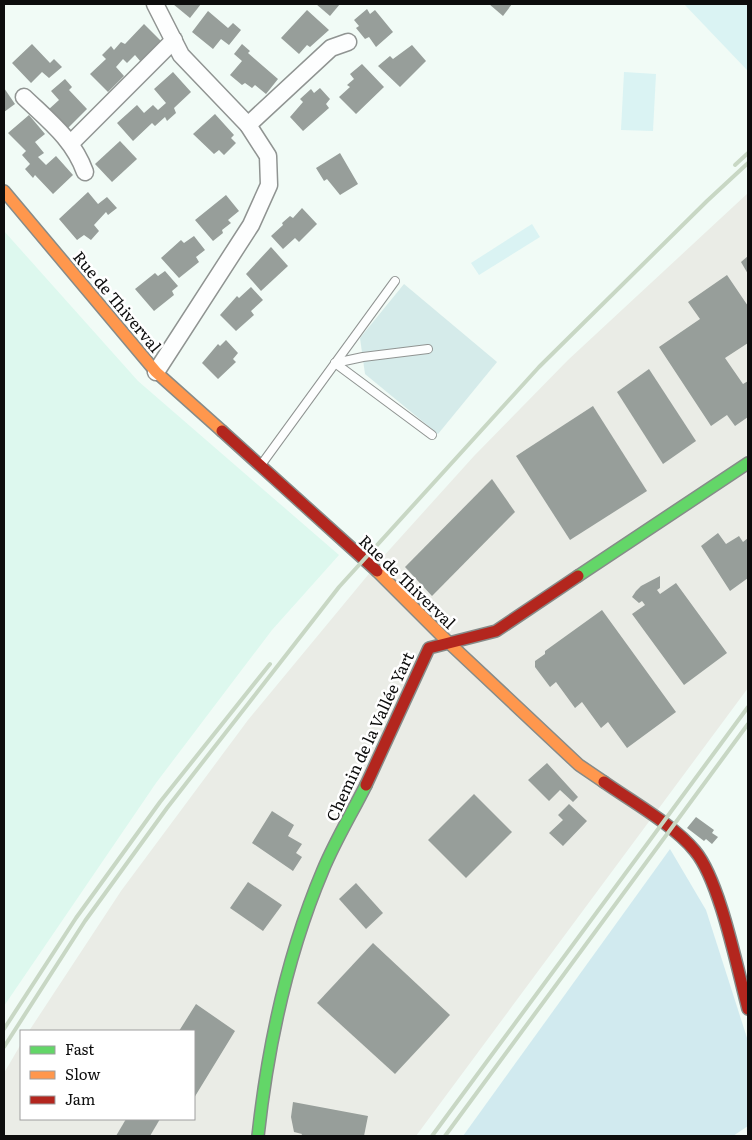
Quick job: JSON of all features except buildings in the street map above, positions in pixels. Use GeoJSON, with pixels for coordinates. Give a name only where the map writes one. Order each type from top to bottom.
{"type":"FeatureCollection","features":[{"type":"Feature","properties":{"kind":"street"},"geometry":{"type":"LineString","coordinates":[[155,4],[181,56],[248,125],[268,156],[269,185],[251,226],[156,372]]}},
{"type":"Feature","properties":{"kind":"street"},"geometry":{"type":"LineString","coordinates":[[71,143],[174,40]]}},
{"type":"Feature","properties":{"kind":"street"},"geometry":{"type":"LineString","coordinates":[[248,125],[330,48],[348,42]]}},
{"type":"Feature","properties":{"kind":"street"},"geometry":{"type":"LineString","coordinates":[[24,97],[71,143],[78,153],[85,172]]}},
{"type":"Feature","properties":{"kind":"street","name":"Rue de Thiverval"},"geometry":{"type":"LineString","coordinates":[[4,191],[156,372],[376,570],[448,642],[579,765],[663,823],[695,851],[713,884],[748,1009]]}},
{"type":"Feature","properties":{"kind":"street","name":"Chemin de la Vallée Yart"},"geometry":{"type":"LineString","coordinates":[[258,1136],[271,1032],[311,902],[325,867],[371,774],[408,686],[429,648],[496,630],[748,463]]}},
{"type":"Feature","properties":{"kind":"lane"},"geometry":{"type":"LineString","coordinates":[[260,466],[395,281]]}},
{"type":"Feature","properties":{"kind":"lane"},"geometry":{"type":"LineString","coordinates":[[335,364],[363,357],[428,349]]}},
{"type":"Feature","properties":{"kind":"lane"},"geometry":{"type":"LineString","coordinates":[[335,364],[432,434]]}},
{"type":"Feature","properties":{"kind":"shaded area"},"geometry":{"type":"Polygon","coordinates":[[[684,4],[748,4],[748,71],[684,4]]]}},
{"type":"Feature","properties":{"kind":"shaded area"},"geometry":{"type":"Polygon","coordinates":[[[624,72],[656,74],[653,131],[621,130],[624,72]]]}},
{"type":"Feature","properties":{"kind":"shaded area"},"geometry":{"type":"Polygon","coordinates":[[[748,193],[748,688],[416,1136],[4,1136],[4,1073],[20,1046],[20,1120],[195,1120],[195,1030],[30,1030],[121,891],[248,720],[382,558],[474,456],[568,360],[748,193]]]}},
{"type":"Feature","properties":{"kind":"shaded area"},"geometry":{"type":"Polygon","coordinates":[[[532,224],[540,237],[479,275],[471,263],[532,224]]]}},
{"type":"Feature","properties":{"kind":"shaded area"},"geometry":{"type":"Polygon","coordinates":[[[404,284],[497,362],[438,434],[365,374],[360,338],[404,284]]]}},
{"type":"Feature","properties":{"kind":"shaded area"},"geometry":{"type":"Polygon","coordinates":[[[670,849],[706,910],[748,1041],[748,1126],[733,1136],[463,1136],[670,849]]]}},
{"type":"Feature","properties":{"kind":"green space"},"geometry":{"type":"Polygon","coordinates":[[[4,231],[138,381],[339,555],[272,630],[156,783],[4,1006],[4,231]]]}},
{"type":"Feature","properties":{"kind":"railway"},"geometry":{"type":"LineString","coordinates":[[735,165],[748,153]]}},
{"type":"Feature","properties":{"kind":"railway"},"geometry":{"type":"LineString","coordinates":[[4,1047],[85,921],[167,808],[339,587],[539,367],[748,163]]}},
{"type":"Feature","properties":{"kind":"railway"},"geometry":{"type":"LineString","coordinates":[[4,1029],[76,918],[160,802],[270,664]]}},
{"type":"Feature","properties":{"kind":"railway"},"geometry":{"type":"LineString","coordinates":[[432,1136],[748,707]]}},
{"type":"Feature","properties":{"kind":"railway"},"geometry":{"type":"LineString","coordinates":[[445,1136],[748,724]]}},
{"type":"Feature","properties":{"kind":"traffic: fast"},"geometry":{"type":"LineString","coordinates":[[578,576],[748,463]]}},
{"type":"Feature","properties":{"kind":"traffic: fast"},"geometry":{"type":"LineString","coordinates":[[258,1136],[273,1034],[299,934],[328,859],[366,785]]}},
{"type":"Feature","properties":{"kind":"traffic: slow"},"geometry":{"type":"LineString","coordinates":[[4,191],[156,372],[222,431]]}},
{"type":"Feature","properties":{"kind":"traffic: slow"},"geometry":{"type":"LineString","coordinates":[[377,571],[448,642],[579,765],[604,782]]}},
{"type":"Feature","properties":{"kind":"traffic: jam"},"geometry":{"type":"LineString","coordinates":[[222,431],[377,571]]}},
{"type":"Feature","properties":{"kind":"traffic: jam"},"geometry":{"type":"LineString","coordinates":[[366,785],[429,648],[496,631],[578,576]]}},
{"type":"Feature","properties":{"kind":"traffic: jam"},"geometry":{"type":"LineString","coordinates":[[604,782],[676,832],[695,851],[704,865],[720,903],[748,1009]]}}]}
